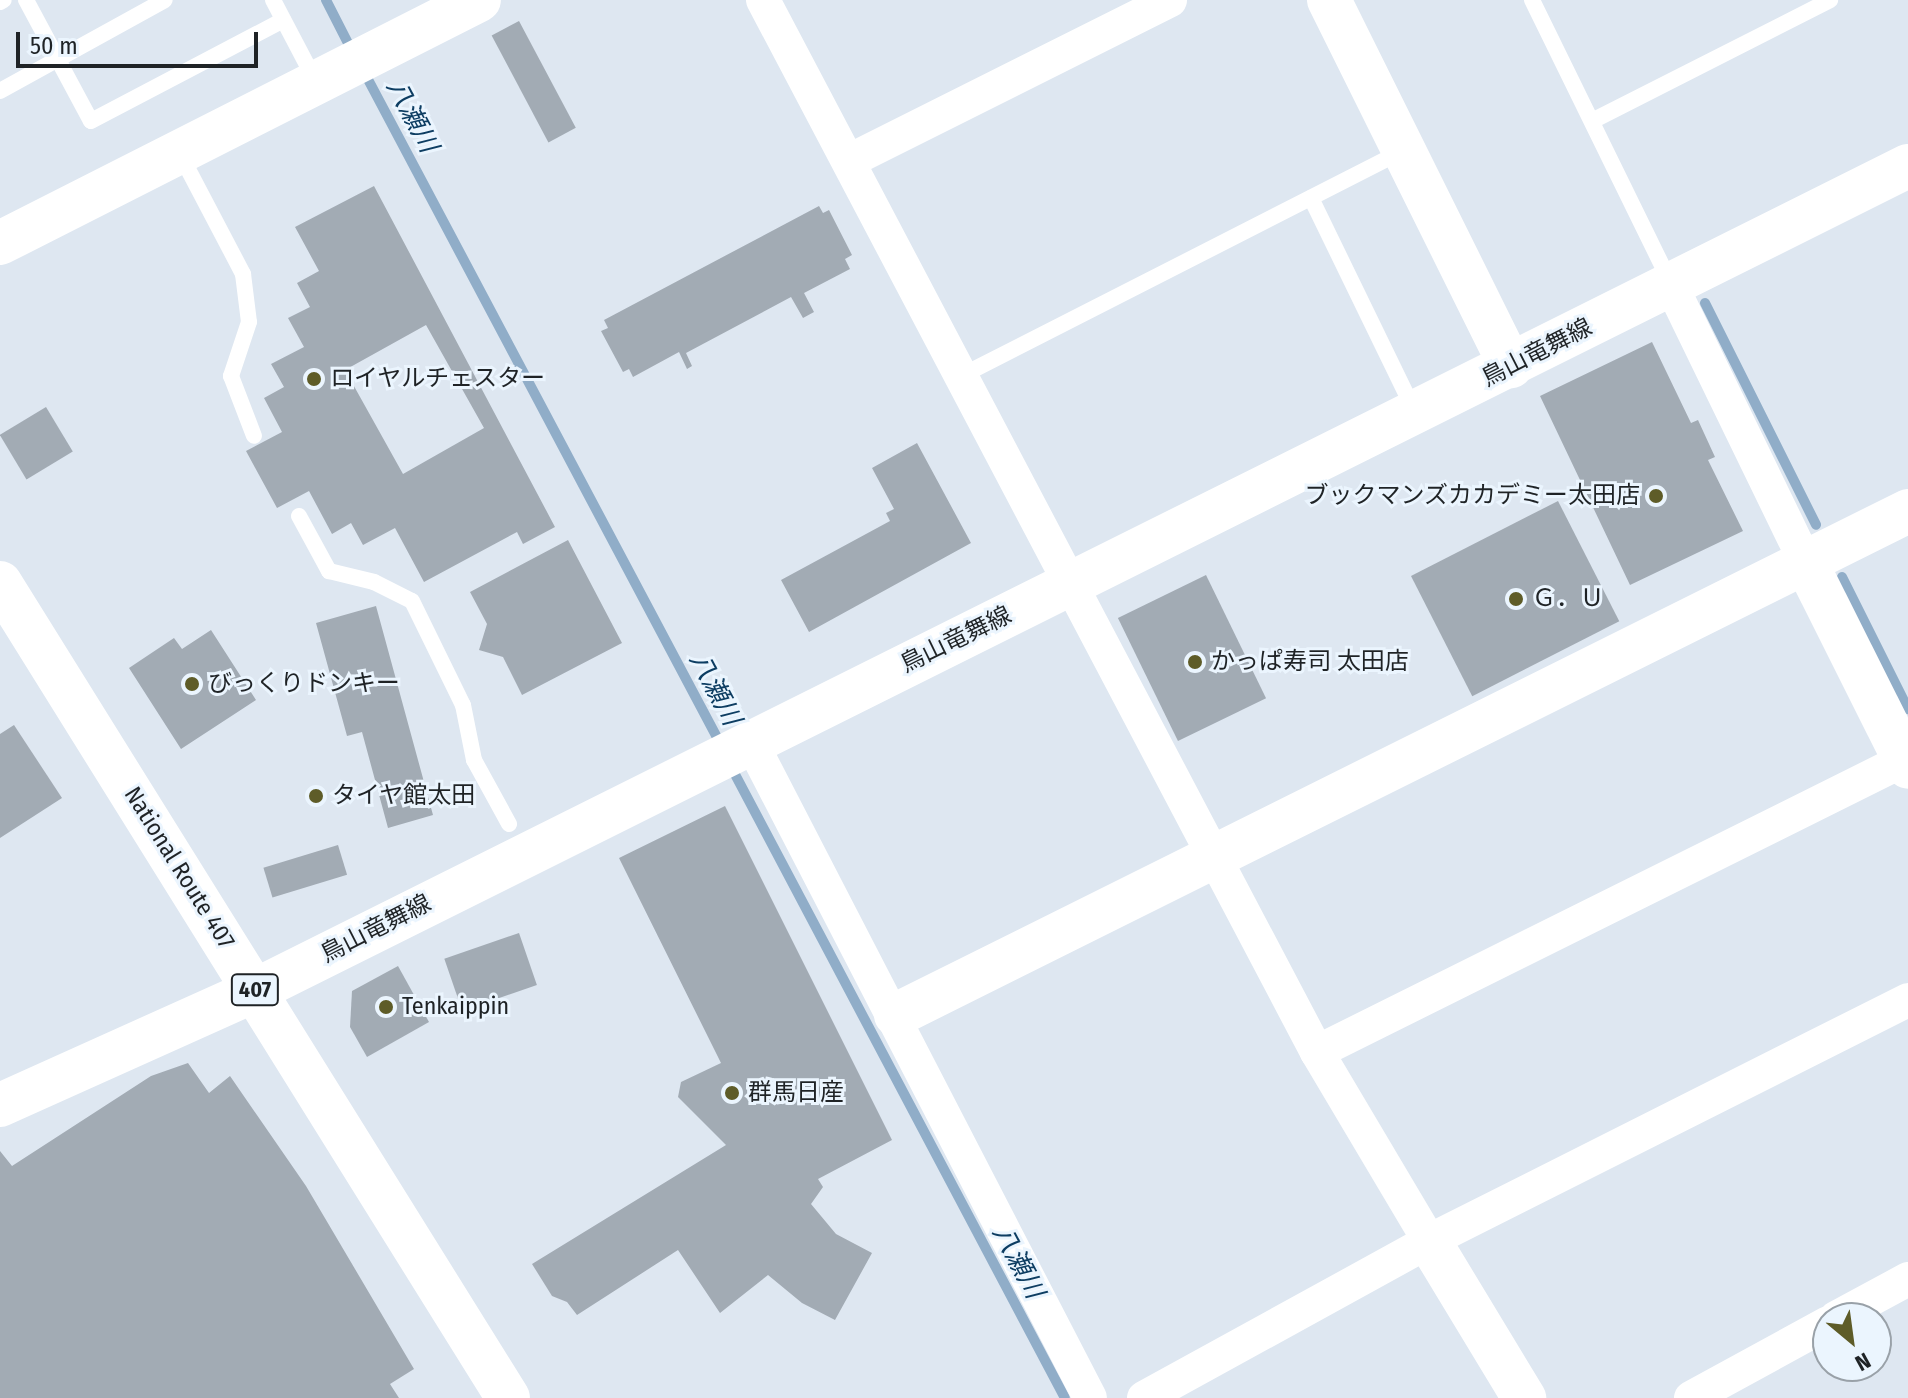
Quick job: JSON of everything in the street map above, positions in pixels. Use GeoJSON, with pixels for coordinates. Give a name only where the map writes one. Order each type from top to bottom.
{"type":"FeatureCollection","features":[{"type":"Feature","properties":{"kind":"main road"},"geometry":{"type":"LineString","coordinates":[[0,243],[479,0]]}},
{"type":"Feature","properties":{"kind":"main road"},"geometry":{"type":"LineString","coordinates":[[1329,0],[1511,366]]}},
{"type":"Feature","properties":{"kind":"main road","name":"鳥山竜舞線"},"geometry":{"type":"LineString","coordinates":[[0,1105],[256,990],[1908,166]]}},
{"type":"Feature","properties":{"kind":"main road"},"geometry":{"type":"LineString","coordinates":[[896,1015],[1908,511]]}},
{"type":"Feature","properties":{"kind":"main road"},"geometry":{"type":"LineString","coordinates":[[1805,561],[1907,762]]}},
{"type":"Feature","properties":{"kind":"main road","name":"National Route 407"},"geometry":{"type":"LineString","coordinates":[[0,583],[508,1398]]}},
{"type":"Feature","properties":{"kind":"main road"},"geometry":{"type":"LineString","coordinates":[[1429,1241],[1524,1398]]}},
{"type":"Feature","properties":{"kind":"street"},"geometry":{"type":"LineString","coordinates":[[763,0],[1073,582],[1317,1052],[1429,1241]]}},
{"type":"Feature","properties":{"kind":"street"},"geometry":{"type":"LineString","coordinates":[[849,161],[1170,0]]}},
{"type":"Feature","properties":{"kind":"street"},"geometry":{"type":"LineString","coordinates":[[1671,285],[1805,561]]}},
{"type":"Feature","properties":{"kind":"street"},"geometry":{"type":"LineString","coordinates":[[735,750],[896,1015],[1090,1398]]}},
{"type":"Feature","properties":{"kind":"street"},"geometry":{"type":"LineString","coordinates":[[1317,1052],[1907,762]]}},
{"type":"Feature","properties":{"kind":"street"},"geometry":{"type":"LineString","coordinates":[[1144,1398],[1429,1241],[1908,1000]]}},
{"type":"Feature","properties":{"kind":"street"},"geometry":{"type":"LineString","coordinates":[[1866,1302],[1908,1279]]}},
{"type":"Feature","properties":{"kind":"street"},"geometry":{"type":"LineString","coordinates":[[1691,1398],[1812,1332]]}},
{"type":"Feature","properties":{"kind":"lane"},"geometry":{"type":"LineString","coordinates":[[26,0],[91,121],[283,20]]}},
{"type":"Feature","properties":{"kind":"lane"},"geometry":{"type":"LineString","coordinates":[[0,91],[165,0]]}},
{"type":"Feature","properties":{"kind":"lane"},"geometry":{"type":"LineString","coordinates":[[273,0],[283,20],[341,70]]}},
{"type":"Feature","properties":{"kind":"lane"},"geometry":{"type":"LineString","coordinates":[[1532,0],[1671,285]]}},
{"type":"Feature","properties":{"kind":"lane"},"geometry":{"type":"LineString","coordinates":[[1592,121],[1830,0]]}},
{"type":"Feature","properties":{"kind":"lane"},"geometry":{"type":"LineString","coordinates":[[963,375],[1403,151]]}},
{"type":"Feature","properties":{"kind":"lane"},"geometry":{"type":"LineString","coordinates":[[179,152],[243,274],[249,322],[231,376],[254,436]]}},
{"type":"Feature","properties":{"kind":"lane"},"geometry":{"type":"LineString","coordinates":[[1311,198],[1416,413]]}},
{"type":"Feature","properties":{"kind":"lane"},"geometry":{"type":"LineString","coordinates":[[299,516],[329,571],[374,582],[412,601],[463,705],[474,760],[509,824]]}},
{"type":"Feature","properties":{"kind":"building"},"geometry":{"type":"Polygon","coordinates":[[[519,21],[576,128],[548,142],[492,36],[519,21]]]}},
{"type":"Feature","properties":{"kind":"building","name":"ロイヤルチェスター"},"geometry":{"type":"Polygon","coordinates":[[[374,186],[555,527],[523,544],[517,532],[424,582],[395,528],[363,545],[351,523],[332,534],[309,491],[277,508],[246,451],[282,432],[264,398],[284,387],[271,364],[304,347],[288,318],[310,307],[297,283],[319,271],[295,227],[374,186]],[[426,325],[345,370],[403,474],[484,428],[426,325]]]}},
{"type":"Feature","properties":{"kind":"building"},"geometry":{"type":"Polygon","coordinates":[[[819,206],[823,213],[829,210],[852,255],[845,259],[850,269],[804,293],[814,312],[803,318],[791,297],[686,353],[692,366],[687,369],[679,352],[633,377],[629,369],[623,372],[601,331],[608,328],[604,320],[819,206]]]}},
{"type":"Feature","properties":{"kind":"building","name":"ブックマンズカカデミー太田店"},"geometry":{"type":"Polygon","coordinates":[[[1652,342],[1691,423],[1698,420],[1715,457],[1708,460],[1743,531],[1630,585],[1540,396],[1652,342]]]}},
{"type":"Feature","properties":{"kind":"building"},"geometry":{"type":"Polygon","coordinates":[[[46,407],[73,452],[26,479],[0,435],[46,407]]]}},
{"type":"Feature","properties":{"kind":"building"},"geometry":{"type":"Polygon","coordinates":[[[917,443],[971,543],[809,632],[781,580],[890,521],[886,513],[894,509],[872,468],[917,443]]]}},
{"type":"Feature","properties":{"kind":"building","name":"Ｇ．Ｕ"},"geometry":{"type":"Polygon","coordinates":[[[1558,501],[1619,621],[1472,696],[1411,576],[1558,501]]]}},
{"type":"Feature","properties":{"kind":"building"},"geometry":{"type":"Polygon","coordinates":[[[568,540],[622,643],[522,695],[503,657],[479,650],[487,624],[470,592],[568,540]]]}},
{"type":"Feature","properties":{"kind":"building","name":"かっぱ寿司 太田店"},"geometry":{"type":"Polygon","coordinates":[[[1206,575],[1266,698],[1178,741],[1118,618],[1206,575]]]}},
{"type":"Feature","properties":{"kind":"building"},"geometry":{"type":"Polygon","coordinates":[[[376,606],[433,815],[388,828],[362,732],[347,736],[316,623],[376,606]]]}},
{"type":"Feature","properties":{"kind":"building","name":"びっくりドンキー"},"geometry":{"type":"Polygon","coordinates":[[[211,630],[256,700],[181,749],[129,668],[174,638],[182,649],[211,630]]]}},
{"type":"Feature","properties":{"kind":"building"},"geometry":{"type":"Polygon","coordinates":[[[14,725],[62,798],[0,838],[0,734],[14,725]]]}},
{"type":"Feature","properties":{"kind":"building"},"geometry":{"type":"Polygon","coordinates":[[[725,806],[892,1140],[818,1179],[823,1187],[811,1204],[836,1234],[872,1253],[835,1320],[802,1303],[768,1275],[720,1313],[678,1250],[577,1315],[567,1302],[552,1296],[532,1264],[726,1145],[678,1097],[681,1082],[721,1063],[619,858],[725,806]]]}},
{"type":"Feature","properties":{"kind":"building"},"geometry":{"type":"Polygon","coordinates":[[[338,845],[347,875],[272,897],[263,868],[338,845]]]}},
{"type":"Feature","properties":{"kind":"building"},"geometry":{"type":"Polygon","coordinates":[[[519,933],[537,985],[462,1011],[444,959],[519,933]]]}},
{"type":"Feature","properties":{"kind":"building","name":"Tenkaippin"},"geometry":{"type":"Polygon","coordinates":[[[398,966],[429,1022],[367,1057],[350,1027],[352,991],[398,966]]]}},
{"type":"Feature","properties":{"kind":"building"},"geometry":{"type":"Polygon","coordinates":[[[188,1063],[209,1093],[230,1076],[306,1186],[414,1369],[390,1384],[399,1398],[0,1398],[0,1151],[12,1166],[151,1076],[188,1063]]]}},
{"type":"Feature","properties":{"kind":"waterway","name":"八瀬川"},"geometry":{"type":"LineString","coordinates":[[326,0],[353,53]]}},
{"type":"Feature","properties":{"kind":"waterway","name":"八瀬川"},"geometry":{"type":"LineString","coordinates":[[363,70],[721,745]]}},
{"type":"Feature","properties":{"kind":"waterway"},"geometry":{"type":"LineString","coordinates":[[1705,303],[1816,525]]}},
{"type":"Feature","properties":{"kind":"waterway"},"geometry":{"type":"LineString","coordinates":[[1842,577],[1908,709]]}},
{"type":"Feature","properties":{"kind":"waterway","name":"八瀬川"},"geometry":{"type":"LineString","coordinates":[[729,763],[1065,1398]]}},
{"type":"Feature","properties":{"kind":"place","name":"ロイヤルチェスター"},"geometry":{"type":"Point","coordinates":[314,379]}},
{"type":"Feature","properties":{"kind":"place","name":"ブックマンズカカデミー太田店"},"geometry":{"type":"Point","coordinates":[1656,496]}},
{"type":"Feature","properties":{"kind":"place","name":"Ｇ．Ｕ"},"geometry":{"type":"Point","coordinates":[1516,599]}},
{"type":"Feature","properties":{"kind":"place","name":"かっぱ寿司 太田店"},"geometry":{"type":"Point","coordinates":[1195,662]}},
{"type":"Feature","properties":{"kind":"place","name":"びっくりドンキー"},"geometry":{"type":"Point","coordinates":[192,684]}},
{"type":"Feature","properties":{"kind":"place","name":"タイヤ館太田"},"geometry":{"type":"Point","coordinates":[316,796]}},
{"type":"Feature","properties":{"kind":"place","name":"Tenkaippin"},"geometry":{"type":"Point","coordinates":[386,1007]}},
{"type":"Feature","properties":{"kind":"place","name":"群馬日産"},"geometry":{"type":"Point","coordinates":[732,1093]}}]}
